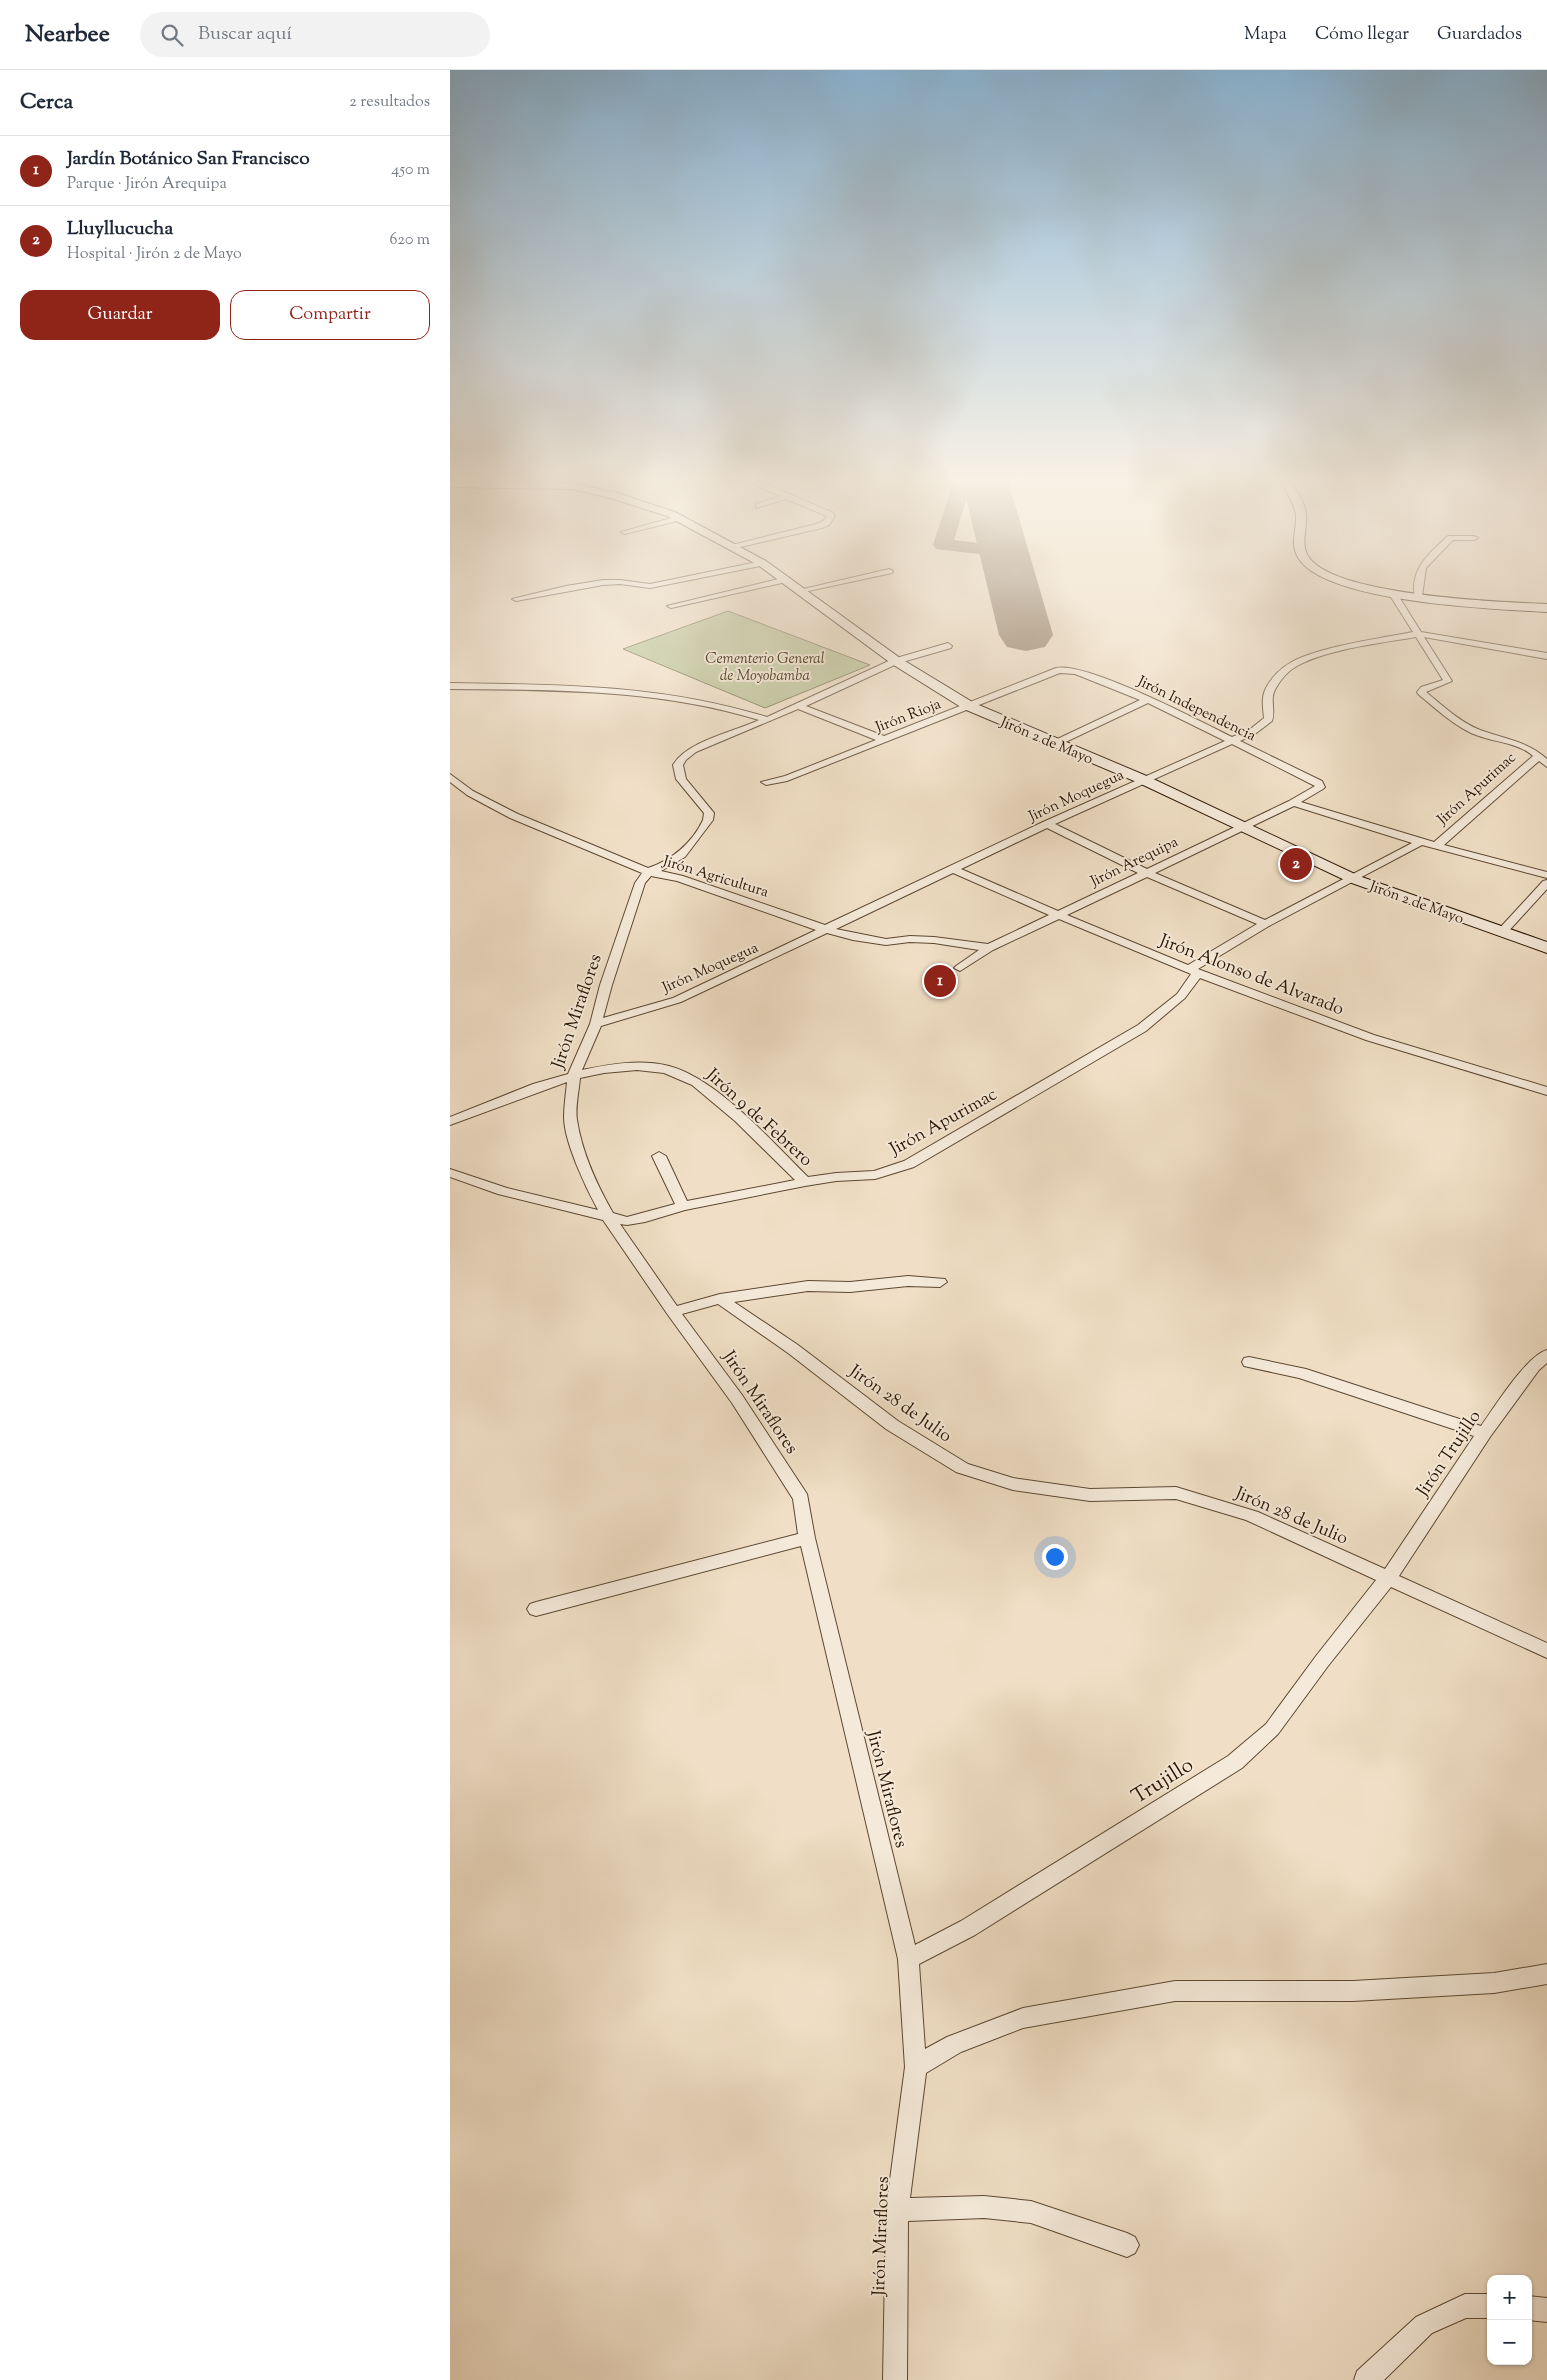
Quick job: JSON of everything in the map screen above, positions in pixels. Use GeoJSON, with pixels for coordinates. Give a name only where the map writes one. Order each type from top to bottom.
{"type":"FeatureCollection","features":[{"type":"Feature","properties":{"kind":"main road","name":"Jirón 2 de Mayo"},"geometry":{"type":"LineString","coordinates":[[790,585],[896,661],[969,706],[1054,744],[1144,780],[1354,879],[1547,948]]}},
{"type":"Feature","properties":{"kind":"main road"},"geometry":{"type":"LineString","coordinates":[[1352,585],[1393,594],[1547,608]]}},
{"type":"Feature","properties":{"kind":"street"},"geometry":{"type":"LineString","coordinates":[[516,599],[591,585]]}},
{"type":"Feature","properties":{"kind":"street"},"geometry":{"type":"LineString","coordinates":[[634,585],[656,585]]}},
{"type":"Feature","properties":{"kind":"street"},"geometry":{"type":"LineString","coordinates":[[671,606],[762,585]]}},
{"type":"Feature","properties":{"kind":"street"},"geometry":{"type":"LineString","coordinates":[[799,591],[827,585]]}},
{"type":"Feature","properties":{"kind":"street"},"geometry":{"type":"LineString","coordinates":[[1418,596],[1420,585]]}},
{"type":"Feature","properties":{"kind":"street"},"geometry":{"type":"LineString","coordinates":[[1393,594],[1448,681],[1424,689],[1421,692],[1448,715],[1475,731],[1512,741],[1539,756],[1547,764]]}},
{"type":"Feature","properties":{"kind":"street","name":"Jirón Moquegua"},"geometry":{"type":"LineString","coordinates":[[596,1024],[677,1000],[1047,824],[1230,740],[1252,732],[1269,719],[1267,704],[1270,689],[1283,672],[1294,664],[1337,651],[1418,634],[1445,637],[1547,656]]}},
{"type":"Feature","properties":{"kind":"street"},"geometry":{"type":"LineString","coordinates":[[648,872],[662,868],[683,855],[709,822],[709,813],[682,779],[678,765],[682,758],[700,747],[752,727],[765,719],[896,661],[948,646]]}},
{"type":"Feature","properties":{"kind":"street","name":"Jirón Independencia"},"geometry":{"type":"LineString","coordinates":[[1059,670],[1076,672],[1148,700],[1318,783]]}},
{"type":"Feature","properties":{"kind":"street","name":"Jirón Rioja"},"geometry":{"type":"LineString","coordinates":[[766,782],[787,778],[1059,670]]}},
{"type":"Feature","properties":{"kind":"street"},"geometry":{"type":"LineString","coordinates":[[450,686],[654,693],[709,702],[765,719]]}},
{"type":"Feature","properties":{"kind":"street"},"geometry":{"type":"LineString","coordinates":[[1054,744],[1148,700]]}},
{"type":"Feature","properties":{"kind":"street"},"geometry":{"type":"LineString","coordinates":[[798,706],[885,740]]}},
{"type":"Feature","properties":{"kind":"street","name":"Jirón Apurimac"},"geometry":{"type":"LineString","coordinates":[[1436,846],[1539,756]]}},
{"type":"Feature","properties":{"kind":"street","name":"Jirón Agricultura"},"geometry":{"type":"LineString","coordinates":[[450,777],[470,794],[514,816],[610,858],[648,872],[679,878],[825,929],[852,937],[886,942],[910,939],[934,940],[989,948]]}},
{"type":"Feature","properties":{"kind":"street","name":"Jirón Arequipa"},"geometry":{"type":"LineString","coordinates":[[960,968],[989,948],[1059,916],[1241,826],[1293,803],[1320,787],[1318,783]]}},
{"type":"Feature","properties":{"kind":"street"},"geometry":{"type":"LineString","coordinates":[[1293,803],[1421,842],[1547,875]]}},
{"type":"Feature","properties":{"kind":"street"},"geometry":{"type":"LineString","coordinates":[[1047,824],[1145,872],[1265,924]]}},
{"type":"Feature","properties":{"kind":"street"},"geometry":{"type":"LineString","coordinates":[[1194,971],[1265,924],[1354,879],[1421,842]]}},
{"type":"Feature","properties":{"kind":"street","name":"Jirón Alonso de Alvarado"},"geometry":{"type":"LineString","coordinates":[[953,869],[1059,916],[1346,1030],[1547,1091]]}},
{"type":"Feature","properties":{"kind":"street","name":"Jirón Miraflores"},"geometry":{"type":"LineString","coordinates":[[648,872],[640,883],[606,985],[596,1024],[574,1074],[570,1119],[578,1149],[594,1191],[609,1218],[673,1312],[737,1399],[801,1498],[807,1538],[908,1959],[916,2068],[897,2210],[895,2380]]}},
{"type":"Feature","properties":{"kind":"street"},"geometry":{"type":"LineString","coordinates":[[1501,933],[1547,883]]}},
{"type":"Feature","properties":{"kind":"street","name":"Jirón Apurimac"},"geometry":{"type":"LineString","coordinates":[[450,1173],[503,1191],[627,1221],[645,1218],[683,1206],[836,1176],[874,1175],[908,1164],[1142,1028],[1181,996],[1194,971]]}},
{"type":"Feature","properties":{"kind":"street","name":"Jirón 9 de Febrero"},"geometry":{"type":"LineString","coordinates":[[450,1121],[574,1074],[608,1067],[661,1069],[680,1073],[694,1080],[739,1117],[805,1182]]}},
{"type":"Feature","properties":{"kind":"street"},"geometry":{"type":"LineString","coordinates":[[659,1156],[683,1206]]}},
{"type":"Feature","properties":{"kind":"street"},"geometry":{"type":"LineString","coordinates":[[673,1312],[720,1299],[808,1286],[850,1287],[908,1281],[940,1282]]}},
{"type":"Feature","properties":{"kind":"street","name":"Jirón 28 de Julio"},"geometry":{"type":"LineString","coordinates":[[720,1299],[786,1344],[892,1425],[962,1468],[1013,1484],[1090,1495],[1176,1493],[1252,1516],[1547,1651]]}},
{"type":"Feature","properties":{"kind":"street","name":"Jirón Trujillo"},"geometry":{"type":"LineString","coordinates":[[1388,1578],[1484,1433],[1534,1366],[1547,1355]]}},
{"type":"Feature","properties":{"kind":"street"},"geometry":{"type":"LineString","coordinates":[[1249,1362],[1301,1373],[1484,1433]]}},
{"type":"Feature","properties":{"kind":"street"},"geometry":{"type":"LineString","coordinates":[[536,1609],[807,1538]]}},
{"type":"Feature","properties":{"kind":"street","name":"Trujillo"},"geometry":{"type":"LineString","coordinates":[[908,1959],[968,1928],[1235,1762],[1272,1729],[1322,1661],[1388,1578]]}},
{"type":"Feature","properties":{"kind":"street"},"geometry":{"type":"LineString","coordinates":[[916,2068],[954,2044],[1023,2018],[1175,1991],[1353,1991],[1494,1983],[1547,1974]]}},
{"type":"Feature","properties":{"kind":"street"},"geometry":{"type":"LineString","coordinates":[[897,2210],[984,2207],[1031,2212],[1127,2245]]}},
{"type":"Feature","properties":{"kind":"street"},"geometry":{"type":"LineString","coordinates":[[1366,2380],[1424,2325],[1465,2306],[1487,2306]]}},
{"type":"Feature","properties":{"kind":"street"},"geometry":{"type":"LineString","coordinates":[[1532,2308],[1547,2310]]}},
{"type":"Feature","properties":{"kind":"green space","name":"Cementerio General de Moyobamba"},"geometry":{"type":"Polygon","coordinates":[[[728,611],[870,665],[765,708],[623,649],[728,611]]]}},
{"type":"Feature","properties":{"kind":"runway"},"geometry":{"type":"LineString","coordinates":[[1012,585],[1026,635]]}},
{"type":"Feature","properties":{"kind":"place","name":"Lluyllucucha"},"geometry":{"type":"Point","coordinates":[1296,864]}},
{"type":"Feature","properties":{"kind":"place","name":"Jardín Botánico San Francisco"},"geometry":{"type":"Point","coordinates":[940,981]}}]}
